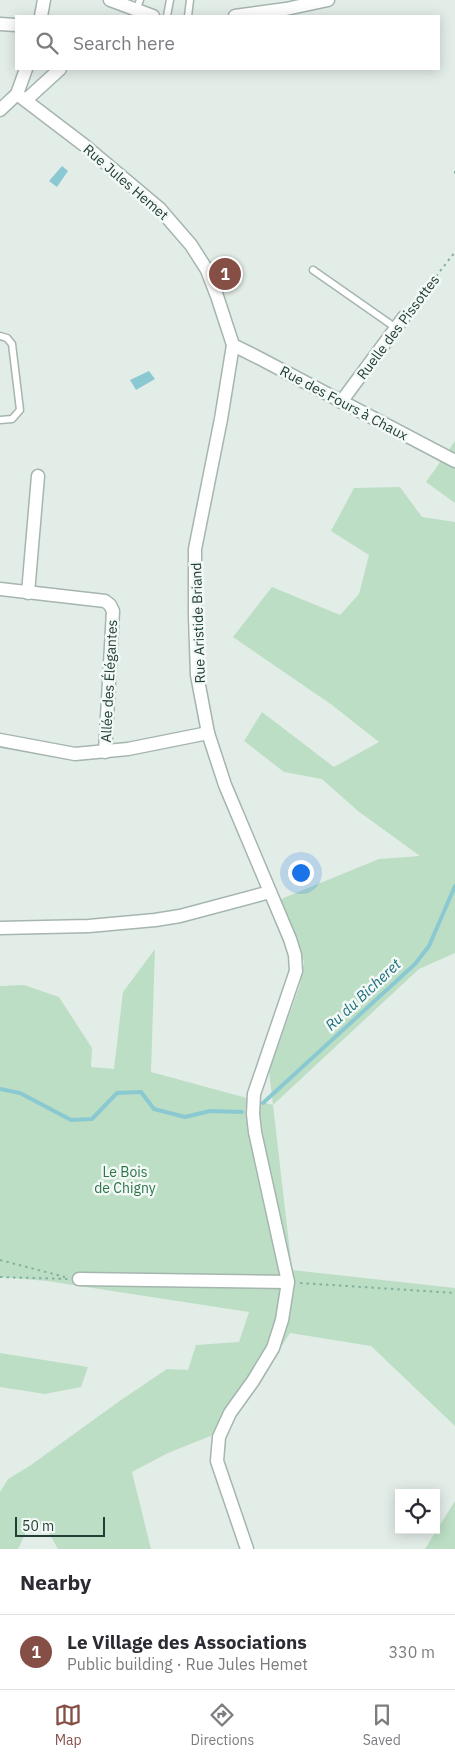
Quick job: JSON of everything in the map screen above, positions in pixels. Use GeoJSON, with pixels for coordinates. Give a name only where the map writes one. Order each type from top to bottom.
{"type":"FeatureCollection","features":[{"type":"Feature","properties":{"kind":"street"},"geometry":{"type":"LineString","coordinates":[[41,15],[44,0]]}},
{"type":"Feature","properties":{"kind":"street"},"geometry":{"type":"LineString","coordinates":[[110,0],[151,15]]}},
{"type":"Feature","properties":{"kind":"street"},"geometry":{"type":"LineString","coordinates":[[242,15],[286,9],[328,0]]}},
{"type":"Feature","properties":{"kind":"street"},"geometry":{"type":"LineString","coordinates":[[0,24],[15,25]]}},
{"type":"Feature","properties":{"kind":"street"},"geometry":{"type":"LineString","coordinates":[[22,97],[26,70]]}},
{"type":"Feature","properties":{"kind":"street"},"geometry":{"type":"LineString","coordinates":[[0,110],[22,97],[59,70]]}},
{"type":"Feature","properties":{"kind":"street","name":"Rue Jules Hemet"},"geometry":{"type":"LineString","coordinates":[[22,97],[84,145],[159,208],[191,245],[207,270],[233,345]]}},
{"type":"Feature","properties":{"kind":"street","name":"Ruelle des Pissottes"},"geometry":{"type":"LineString","coordinates":[[341,402],[404,316]]}},
{"type":"Feature","properties":{"kind":"street","name":"Rue des Fours à Chaux"},"geometry":{"type":"LineString","coordinates":[[233,345],[455,462]]}},
{"type":"Feature","properties":{"kind":"street","name":"Rue Aristide Briand"},"geometry":{"type":"LineString","coordinates":[[233,345],[221,419],[195,549],[197,674],[208,733],[225,785],[295,955],[296,971],[258,1077],[254,1094],[253,1114],[255,1132],[288,1282]]}},
{"type":"Feature","properties":{"kind":"street"},"geometry":{"type":"LineString","coordinates":[[28,592],[38,476]]}},
{"type":"Feature","properties":{"kind":"street","name":"Allée des Élégantes"},"geometry":{"type":"LineString","coordinates":[[0,589],[105,601],[110,605],[113,612],[105,752]]}},
{"type":"Feature","properties":{"kind":"street"},"geometry":{"type":"LineString","coordinates":[[0,740],[75,754],[128,749],[208,733]]}},
{"type":"Feature","properties":{"kind":"street"},"geometry":{"type":"LineString","coordinates":[[0,928],[89,926],[155,920],[180,916],[270,892]]}},
{"type":"Feature","properties":{"kind":"street"},"geometry":{"type":"LineString","coordinates":[[74,1279],[288,1282],[282,1320],[273,1348],[253,1381],[230,1413],[218,1437],[217,1461],[247,1549]]}},
{"type":"Feature","properties":{"kind":"lane"},"geometry":{"type":"LineString","coordinates":[[167,15],[170,0]]}},
{"type":"Feature","properties":{"kind":"lane"},"geometry":{"type":"LineString","coordinates":[[188,15],[190,0]]}},
{"type":"Feature","properties":{"kind":"lane"},"geometry":{"type":"LineString","coordinates":[[313,270],[396,328]]}},
{"type":"Feature","properties":{"kind":"lane"},"geometry":{"type":"LineString","coordinates":[[0,336],[7,338],[12,344],[20,410],[12,419],[0,420]]}},
{"type":"Feature","properties":{"kind":"path"},"geometry":{"type":"LineString","coordinates":[[455,171],[455,177]]}},
{"type":"Feature","properties":{"kind":"path","name":"Ruelle des Pissottes"},"geometry":{"type":"LineString","coordinates":[[404,316],[455,252]]}},
{"type":"Feature","properties":{"kind":"path"},"geometry":{"type":"LineString","coordinates":[[0,1260],[74,1279]]}},
{"type":"Feature","properties":{"kind":"path"},"geometry":{"type":"LineString","coordinates":[[0,1277],[74,1279]]}},
{"type":"Feature","properties":{"kind":"path"},"geometry":{"type":"LineString","coordinates":[[288,1282],[455,1293]]}},
{"type":"Feature","properties":{"kind":"green space"},"geometry":{"type":"Polygon","coordinates":[[[455,441],[455,503],[426,482],[455,441]]]}},
{"type":"Feature","properties":{"kind":"green space"},"geometry":{"type":"Polygon","coordinates":[[[400,487],[422,517],[455,522],[455,953],[419,969],[273,1105],[269,1071],[300,985],[304,962],[281,899],[379,859],[420,856],[358,811],[322,779],[284,772],[244,741],[262,712],[334,767],[379,742],[332,705],[233,637],[272,587],[340,615],[359,594],[369,555],[331,531],[354,488],[400,487]]]}},
{"type":"Feature","properties":{"kind":"green space","name":"Le Bois de Chigny"},"geometry":{"type":"Polygon","coordinates":[[[155,949],[151,1072],[273,1105],[292,1270],[455,1288],[455,1426],[371,1346],[290,1333],[228,1429],[168,1453],[132,1472],[151,1549],[58,1549],[44,1524],[28,1528],[18,1549],[0,1549],[0,1492],[8,1479],[31,1465],[167,1369],[188,1370],[196,1345],[239,1342],[249,1312],[47,1281],[0,1277],[0,986],[24,985],[59,997],[92,1048],[91,1067],[114,1069],[123,992],[155,949]]]}},
{"type":"Feature","properties":{"kind":"green space"},"geometry":{"type":"Polygon","coordinates":[[[0,1353],[88,1367],[81,1387],[45,1394],[0,1387],[0,1353]]]}},
{"type":"Feature","properties":{"kind":"green space"},"geometry":{"type":"Polygon","coordinates":[[[455,1501],[455,1549],[425,1549],[434,1534],[440,1534],[440,1525],[455,1501]]]}},
{"type":"Feature","properties":{"kind":"water"},"geometry":{"type":"Polygon","coordinates":[[[62,166],[68,171],[57,187],[49,181],[62,166]]]}},
{"type":"Feature","properties":{"kind":"water"},"geometry":{"type":"Polygon","coordinates":[[[149,371],[155,379],[136,390],[130,380],[149,371]]]}},
{"type":"Feature","properties":{"kind":"waterway","name":"Ru du Bicheret"},"geometry":{"type":"LineString","coordinates":[[263,1103],[415,964],[429,946],[455,886]]}},
{"type":"Feature","properties":{"kind":"waterway","name":"Ru du Bicheret"},"geometry":{"type":"LineString","coordinates":[[0,1089],[20,1093],[71,1120],[92,1119],[117,1093],[141,1092],[154,1109],[185,1117],[210,1111],[242,1112]]}},
{"type":"Feature","properties":{"kind":"place","name":"Le Village des Associations"},"geometry":{"type":"Point","coordinates":[225,274]}}]}
